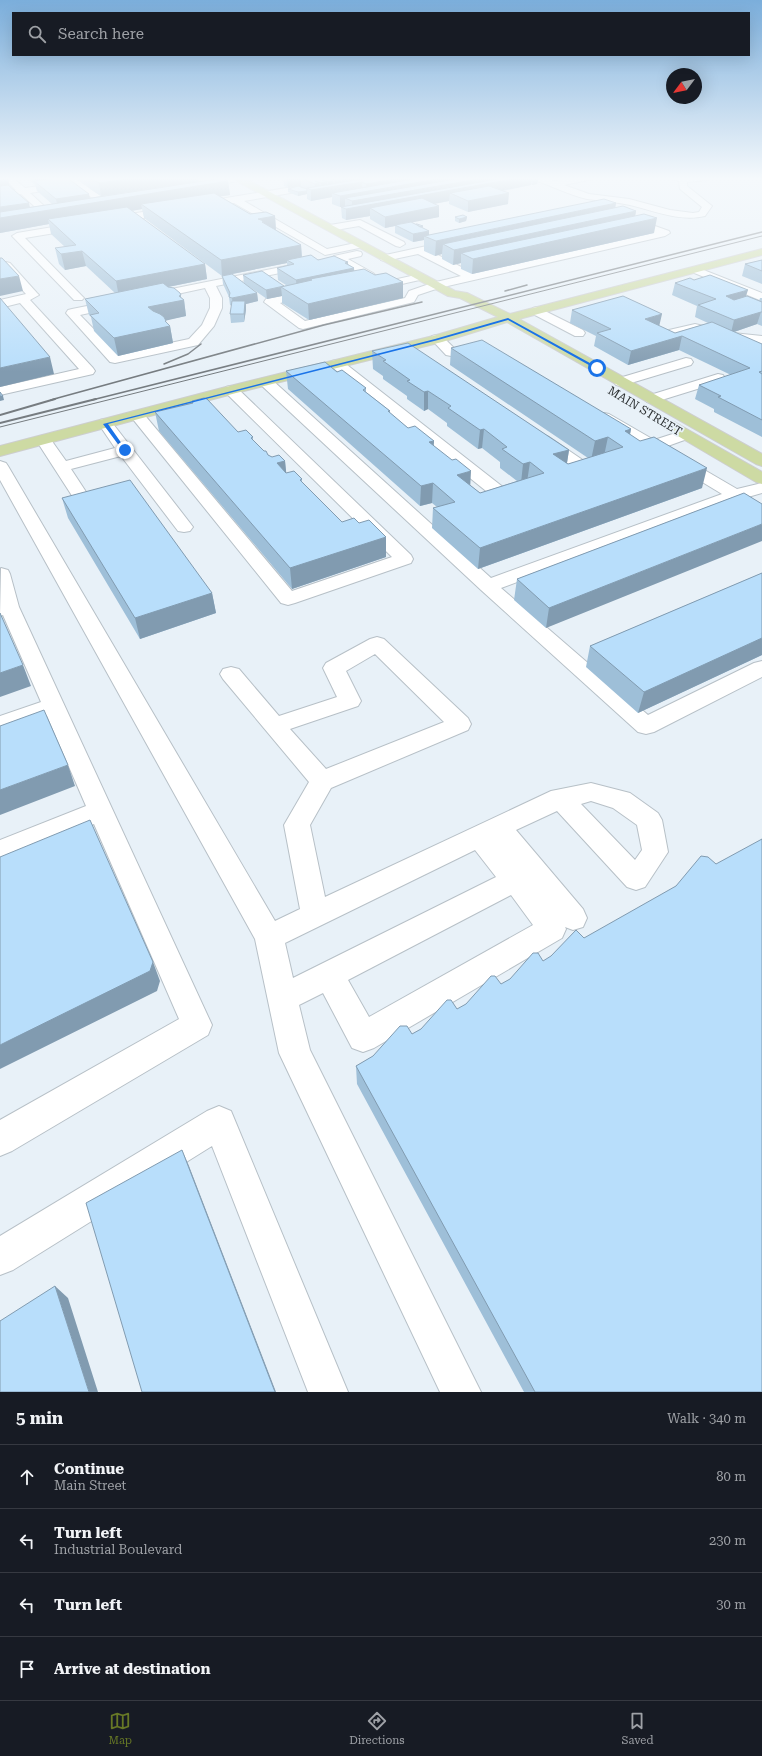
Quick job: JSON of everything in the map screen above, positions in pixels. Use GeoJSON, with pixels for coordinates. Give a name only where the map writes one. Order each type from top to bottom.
{"type":"FeatureCollection","features":[{"type":"Feature","properties":{"kind":"main road","name":"MAIN STREET"},"geometry":{"type":"LineString","coordinates":[[355,242],[452,294],[463,295],[501,321],[654,411],[762,461]]}},
{"type":"Feature","properties":{"kind":"main road"},"geometry":{"type":"LineString","coordinates":[[0,451],[231,390],[437,339],[762,252]]}},
{"type":"Feature","properties":{"kind":"main road","name":"MAIN STREET"},"geometry":{"type":"LineString","coordinates":[[501,321],[621,382],[654,411],[685,435],[762,479]]}},
{"type":"Feature","properties":{"kind":"street"},"geometry":{"type":"LineString","coordinates":[[23,242],[78,298]]}},
{"type":"Feature","properties":{"kind":"street"},"geometry":{"type":"LineString","coordinates":[[308,242],[325,252],[360,245]]}},
{"type":"Feature","properties":{"kind":"street"},"geometry":{"type":"LineString","coordinates":[[396,242],[400,244]]}},
{"type":"Feature","properties":{"kind":"street"},"geometry":{"type":"LineString","coordinates":[[385,258],[457,242]]}},
{"type":"Feature","properties":{"kind":"street"},"geometry":{"type":"LineString","coordinates":[[322,291],[270,302],[303,325],[410,300],[413,293],[436,286],[626,242]]}},
{"type":"Feature","properties":{"kind":"street"},"geometry":{"type":"LineString","coordinates":[[420,250],[472,277]]}},
{"type":"Feature","properties":{"kind":"street"},"geometry":{"type":"LineString","coordinates":[[209,284],[216,298],[216,308],[208,326],[193,342],[115,359],[72,313],[209,284],[372,251]]}},
{"type":"Feature","properties":{"kind":"street"},"geometry":{"type":"LineString","coordinates":[[338,258],[369,275]]}},
{"type":"Feature","properties":{"kind":"street"},"geometry":{"type":"LineString","coordinates":[[0,266],[6,265],[33,295],[23,299],[0,304]]}},
{"type":"Feature","properties":{"kind":"street"},"geometry":{"type":"LineString","coordinates":[[696,270],[762,296]]}},
{"type":"Feature","properties":{"kind":"street"},"geometry":{"type":"LineString","coordinates":[[358,282],[366,281],[384,285],[420,277]]}},
{"type":"Feature","properties":{"kind":"street"},"geometry":{"type":"LineString","coordinates":[[0,391],[88,371],[23,299]]}},
{"type":"Feature","properties":{"kind":"street"},"geometry":{"type":"LineString","coordinates":[[538,311],[579,333]]}},
{"type":"Feature","properties":{"kind":"street"},"geometry":{"type":"LineString","coordinates":[[673,333],[695,328],[733,337],[762,340]]}},
{"type":"Feature","properties":{"kind":"street"},"geometry":{"type":"LineString","coordinates":[[437,339],[446,357],[494,350]]}},
{"type":"Feature","properties":{"kind":"street"},"geometry":{"type":"LineString","coordinates":[[621,382],[686,362]]}},
{"type":"Feature","properties":{"kind":"street"},"geometry":{"type":"LineString","coordinates":[[337,364],[509,493],[482,501]]}},
{"type":"Feature","properties":{"kind":"street"},"geometry":{"type":"LineString","coordinates":[[654,411],[718,378]]}},
{"type":"Feature","properties":{"kind":"street"},"geometry":{"type":"LineString","coordinates":[[266,382],[488,586],[646,726],[762,668]]}},
{"type":"Feature","properties":{"kind":"street"},"geometry":{"type":"LineString","coordinates":[[137,415],[288,599],[404,559],[231,390]]}},
{"type":"Feature","properties":{"kind":"street"},"geometry":{"type":"LineString","coordinates":[[593,410],[735,495],[762,514]]}},
{"type":"Feature","properties":{"kind":"street"},"geometry":{"type":"LineString","coordinates":[[105,424],[184,527]]}},
{"type":"Feature","properties":{"kind":"street"},"geometry":{"type":"LineString","coordinates":[[533,433],[591,466],[555,477]]}},
{"type":"Feature","properties":{"kind":"street"},"geometry":{"type":"LineString","coordinates":[[627,454],[685,435]]}},
{"type":"Feature","properties":{"kind":"street"},"geometry":{"type":"LineString","coordinates":[[44,440],[84,501]]}},
{"type":"Feature","properties":{"kind":"street"},"geometry":{"type":"LineString","coordinates":[[61,467],[125,450]]}},
{"type":"Feature","properties":{"kind":"street"},"geometry":{"type":"LineString","coordinates":[[0,466],[269,937],[295,1053],[461,1392]]}},
{"type":"Feature","properties":{"kind":"street"},"geometry":{"type":"LineString","coordinates":[[488,586],[735,495],[762,488]]}},
{"type":"Feature","properties":{"kind":"street"},"geometry":{"type":"LineString","coordinates":[[418,521],[437,515]]}},
{"type":"Feature","properties":{"kind":"street"},"geometry":{"type":"LineString","coordinates":[[0,574],[4,609],[53,706],[197,1024],[0,1139]]}},
{"type":"Feature","properties":{"kind":"street"},"geometry":{"type":"LineString","coordinates":[[274,726],[350,701],[334,668],[377,644],[460,724],[322,782],[297,825],[315,915]]}},
{"type":"Feature","properties":{"kind":"street"},"geometry":{"type":"LineString","coordinates":[[231,674],[322,782]]}},
{"type":"Feature","properties":{"kind":"street"},"geometry":{"type":"LineString","coordinates":[[0,724],[53,706]]}},
{"type":"Feature","properties":{"kind":"street"},"geometry":{"type":"LineString","coordinates":[[269,937],[488,831],[560,798]]}},
{"type":"Feature","properties":{"kind":"street"},"geometry":{"type":"LineString","coordinates":[[0,851],[100,811]]}},
{"type":"Feature","properties":{"kind":"street"},"geometry":{"type":"LineString","coordinates":[[329,975],[363,1037],[552,929],[515,880],[488,831]]}},
{"type":"Feature","properties":{"kind":"street"},"geometry":{"type":"LineString","coordinates":[[488,831],[573,918]]}},
{"type":"Feature","properties":{"kind":"street"},"geometry":{"type":"LineString","coordinates":[[283,998],[515,880]]}},
{"type":"Feature","properties":{"kind":"street"},"geometry":{"type":"LineString","coordinates":[[0,1257],[219,1123],[328,1392]]}},
{"type":"Feature","properties":{"kind":"building"},"geometry":{"type":"Polygon","coordinates":[[[73,242],[175,242],[205,264],[116,281],[82,251],[61,254],[55,248],[76,245],[73,242]]]}},
{"type":"Feature","properties":{"kind":"building"},"geometry":{"type":"Polygon","coordinates":[[[195,242],[296,242],[301,245],[221,260],[195,242]]]}},
{"type":"Feature","properties":{"kind":"building"},"geometry":{"type":"Polygon","coordinates":[[[453,242],[492,242],[454,250],[443,244],[453,242]]]}},
{"type":"Feature","properties":{"kind":"building"},"geometry":{"type":"Polygon","coordinates":[[[513,242],[549,242],[473,259],[461,253],[513,242]]]}},
{"type":"Feature","properties":{"kind":"building"},"geometry":{"type":"Polygon","coordinates":[[[311,255],[318,260],[334,256],[348,262],[345,263],[354,268],[296,280],[277,268],[294,264],[287,260],[311,255]]]}},
{"type":"Feature","properties":{"kind":"building"},"geometry":{"type":"Polygon","coordinates":[[[0,258],[2,258],[19,276],[0,279],[0,258]]]}},
{"type":"Feature","properties":{"kind":"building"},"geometry":{"type":"Polygon","coordinates":[[[762,260],[762,271],[745,264],[762,260]]]}},
{"type":"Feature","properties":{"kind":"building"},"geometry":{"type":"Polygon","coordinates":[[[364,269],[375,275],[386,273],[403,282],[308,304],[281,287],[312,280],[310,279],[364,269]]]}},
{"type":"Feature","properties":{"kind":"building"},"geometry":{"type":"Polygon","coordinates":[[[262,271],[284,286],[266,290],[243,275],[262,271]]]}},
{"type":"Feature","properties":{"kind":"building"},"geometry":{"type":"Polygon","coordinates":[[[232,274],[257,293],[232,298],[229,297],[230,293],[222,276],[232,274]]]}},
{"type":"Feature","properties":{"kind":"building"},"geometry":{"type":"Polygon","coordinates":[[[710,275],[748,290],[726,296],[734,300],[747,296],[762,302],[762,312],[734,320],[698,305],[716,299],[675,283],[690,278],[694,280],[710,275]]]}},
{"type":"Feature","properties":{"kind":"building"},"geometry":{"type":"Polygon","coordinates":[[[163,283],[168,287],[174,288],[180,293],[181,295],[179,296],[184,300],[148,307],[164,317],[165,321],[170,326],[114,338],[90,315],[99,313],[85,299],[163,283]]]}},
{"type":"Feature","properties":{"kind":"building"},"geometry":{"type":"Polygon","coordinates":[[[623,296],[662,314],[645,319],[675,333],[712,322],[762,344],[762,371],[759,372],[762,374],[762,420],[718,397],[721,396],[699,385],[750,368],[682,336],[631,351],[597,333],[611,329],[572,310],[623,296]]]}},
{"type":"Feature","properties":{"kind":"building"},"geometry":{"type":"Polygon","coordinates":[[[0,298],[50,357],[0,368],[0,298]]]}},
{"type":"Feature","properties":{"kind":"building"},"geometry":{"type":"Polygon","coordinates":[[[232,301],[245,301],[244,314],[230,314],[232,301]]]}},
{"type":"Feature","properties":{"kind":"building"},"geometry":{"type":"Polygon","coordinates":[[[482,340],[631,429],[625,431],[640,441],[654,437],[707,468],[480,548],[433,508],[455,502],[433,483],[421,486],[286,371],[325,362],[337,372],[342,370],[366,388],[363,390],[390,411],[388,411],[408,428],[415,426],[434,441],[429,442],[452,460],[456,459],[471,471],[457,475],[480,493],[544,473],[530,462],[523,464],[502,449],[507,447],[484,429],[480,430],[448,408],[451,406],[428,391],[424,392],[407,381],[410,380],[383,361],[386,360],[372,351],[408,343],[569,450],[553,454],[568,464],[623,447],[608,437],[595,441],[451,348],[482,340]]]}},
{"type":"Feature","properties":{"kind":"building"},"geometry":{"type":"Polygon","coordinates":[[[204,398],[207,399],[238,432],[246,430],[253,437],[251,438],[264,451],[266,451],[268,455],[272,457],[279,455],[285,461],[277,463],[286,473],[294,471],[302,479],[300,480],[342,522],[354,518],[359,523],[369,520],[386,537],[290,568],[155,412],[193,403],[192,401],[204,398]]]}},
{"type":"Feature","properties":{"kind":"building"},"geometry":{"type":"Polygon","coordinates":[[[130,480],[212,593],[135,618],[62,498],[130,480]]]}},
{"type":"Feature","properties":{"kind":"building"},"geometry":{"type":"Polygon","coordinates":[[[744,493],[762,504],[762,524],[549,608],[517,579],[744,493]]]}},
{"type":"Feature","properties":{"kind":"building"},"geometry":{"type":"Polygon","coordinates":[[[762,573],[762,638],[644,692],[590,646],[762,573]]]}},
{"type":"Feature","properties":{"kind":"building"},"geometry":{"type":"Polygon","coordinates":[[[0,613],[23,665],[0,673],[0,613]]]}},
{"type":"Feature","properties":{"kind":"building"},"geometry":{"type":"Polygon","coordinates":[[[44,710],[68,765],[0,790],[0,726],[44,710]]]}},
{"type":"Feature","properties":{"kind":"building"},"geometry":{"type":"Polygon","coordinates":[[[90,820],[153,962],[150,971],[0,1045],[0,857],[90,820]]]}},
{"type":"Feature","properties":{"kind":"building"},"geometry":{"type":"Polygon","coordinates":[[[762,839],[762,1392],[535,1392],[356,1066],[373,1056],[400,1026],[407,1026],[412,1034],[421,1029],[447,1000],[451,1000],[457,1009],[466,1004],[491,976],[495,976],[501,984],[510,979],[533,953],[538,953],[543,961],[551,956],[576,930],[584,938],[676,886],[701,856],[708,857],[716,864],[762,839]]]}},
{"type":"Feature","properties":{"kind":"building"},"geometry":{"type":"Polygon","coordinates":[[[182,1150],[275,1392],[142,1392],[86,1203],[182,1150]]]}},
{"type":"Feature","properties":{"kind":"building"},"geometry":{"type":"Polygon","coordinates":[[[55,1286],[89,1392],[0,1392],[0,1321],[55,1286]]]}},
{"type":"Feature","properties":{"kind":"tram line"},"geometry":{"type":"LineString","coordinates":[[0,427],[738,242]]}},
{"type":"Feature","properties":{"kind":"railway"},"geometry":{"type":"LineString","coordinates":[[92,400],[722,242]]}},
{"type":"Feature","properties":{"kind":"railway"},"geometry":{"type":"LineString","coordinates":[[505,291],[527,285]]}},
{"type":"Feature","properties":{"kind":"railway"},"geometry":{"type":"LineString","coordinates":[[54,399],[324,325],[422,302]]}},
{"type":"Feature","properties":{"kind":"railway"},"geometry":{"type":"LineString","coordinates":[[164,364],[188,354],[201,344]]}},
{"type":"Feature","properties":{"kind":"railway"},"geometry":{"type":"LineString","coordinates":[[51,400],[58,398]]}},
{"type":"Feature","properties":{"kind":"railway"},"geometry":{"type":"LineString","coordinates":[[0,415],[55,399]]}},
{"type":"Feature","properties":{"kind":"railway"},"geometry":{"type":"LineString","coordinates":[[92,400],[96,399]]}},
{"type":"Feature","properties":{"kind":"railway"},"geometry":{"type":"LineString","coordinates":[[0,423],[92,400]]}},
{"type":"Feature","properties":{"kind":"route"},"geometry":{"type":"LineString","coordinates":[[125,450],[105,424],[231,390],[437,339],[508,319],[597,368]]}}]}
